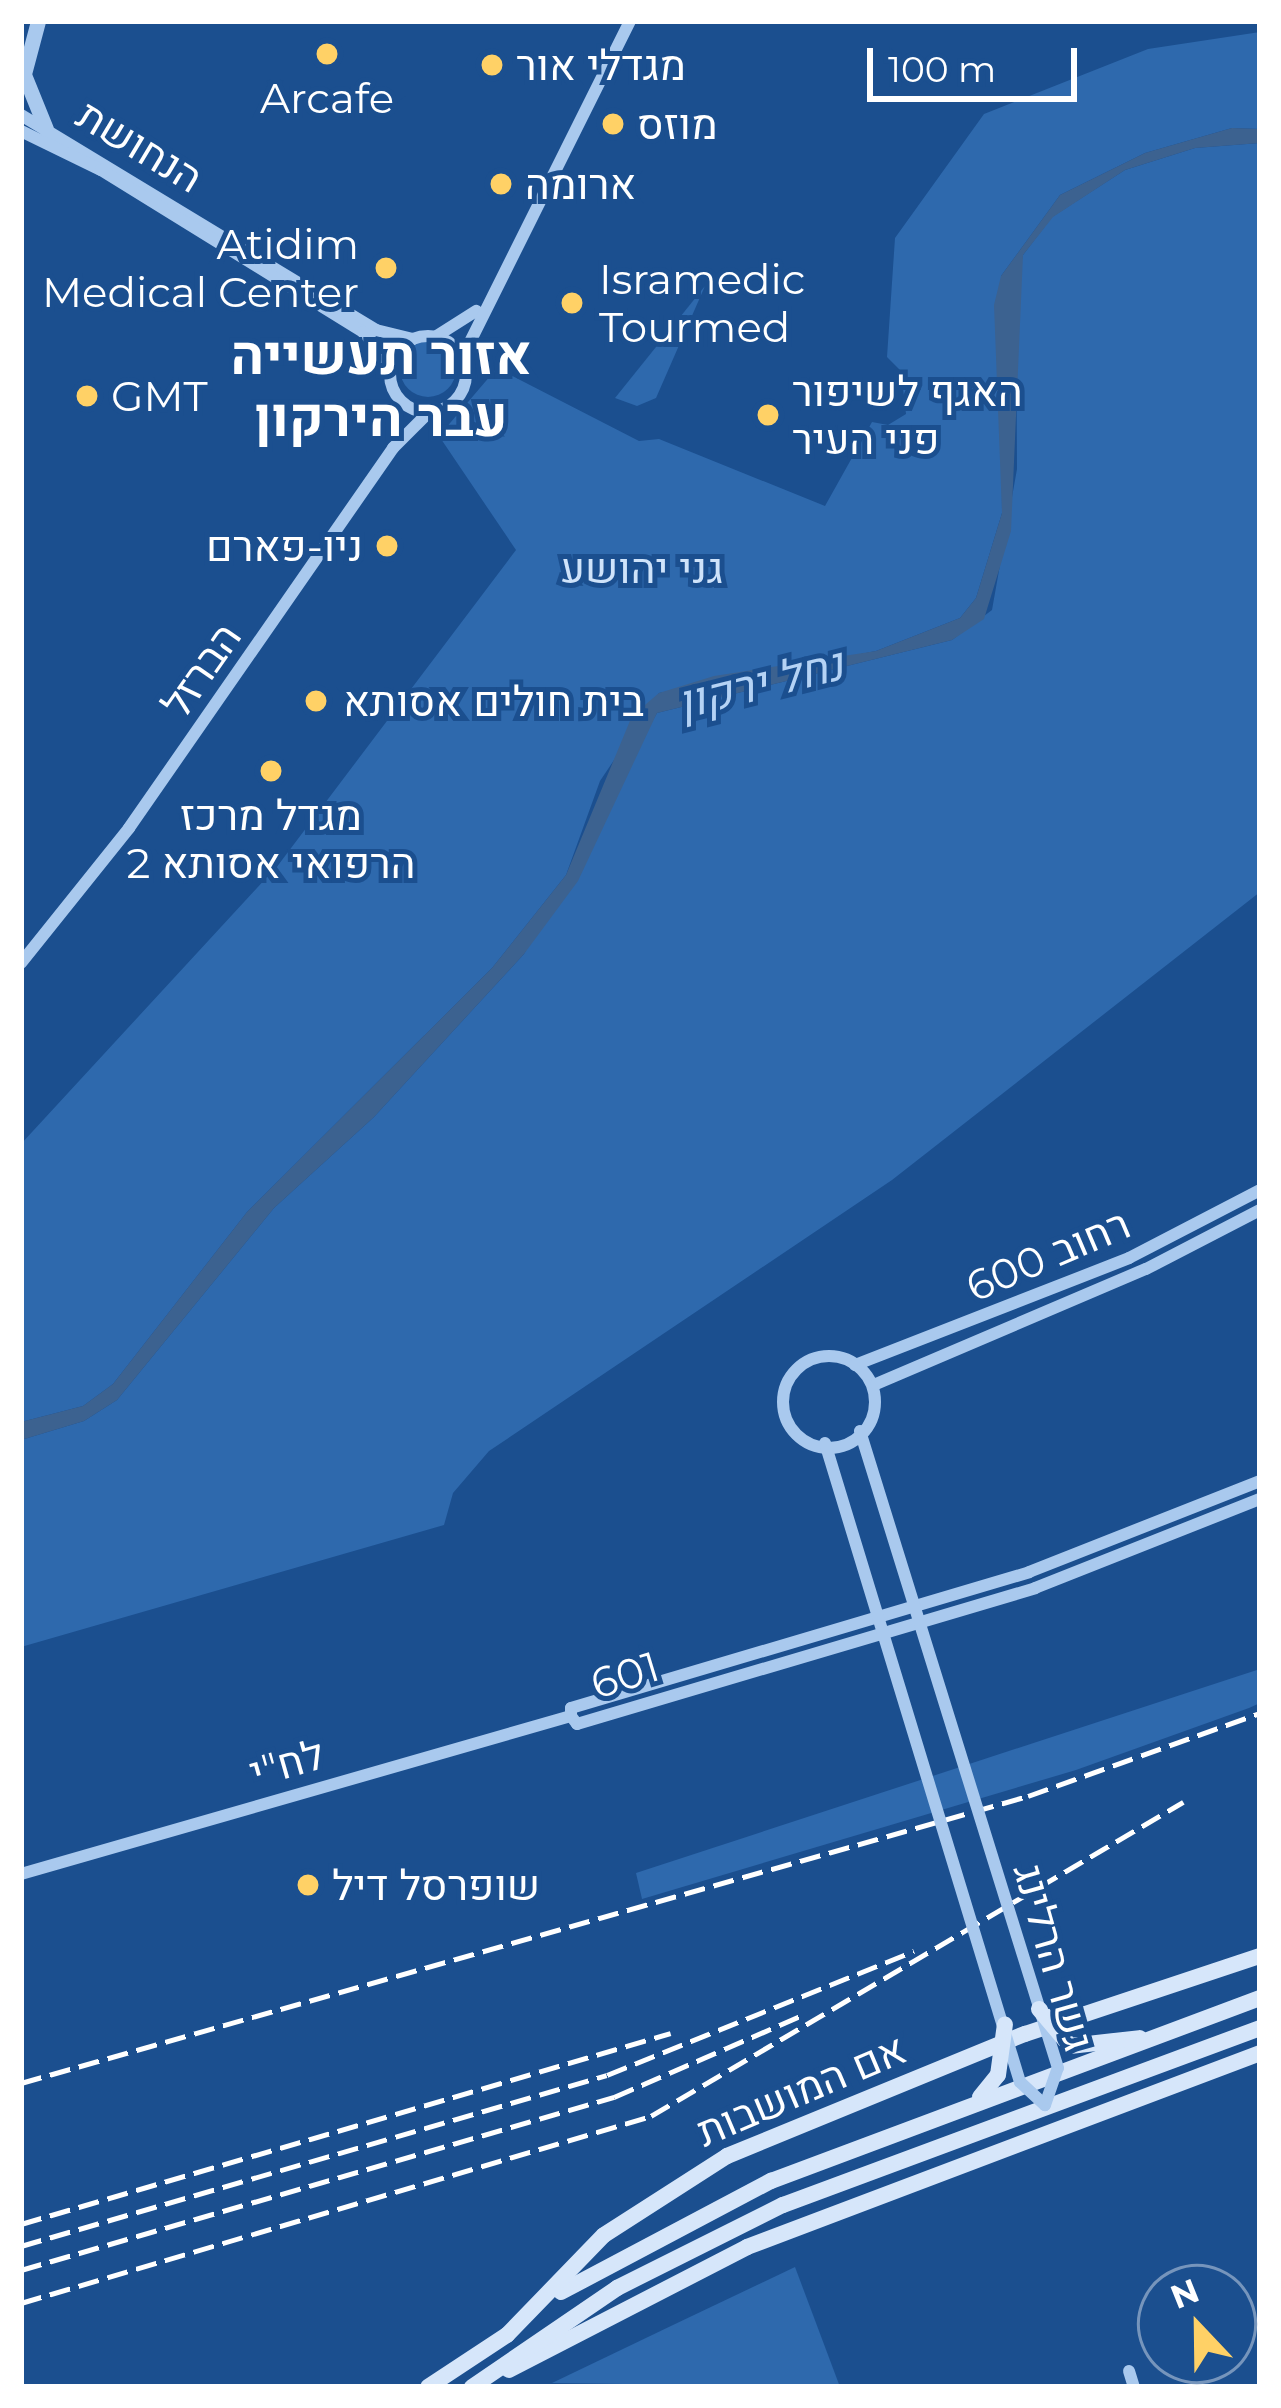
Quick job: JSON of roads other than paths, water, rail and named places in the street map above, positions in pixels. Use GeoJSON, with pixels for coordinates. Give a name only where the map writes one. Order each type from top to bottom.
{"type":"FeatureCollection","features":[{"type":"Feature","properties":{"kind":"main road","name":"אם המושבות"},"geometry":{"type":"LineString","coordinates":[[428,2387],[532,2312],[604,2235],[728,2156],[1025,2034],[1260,1956]]}},
{"type":"Feature","properties":{"kind":"main road"},"geometry":{"type":"LineString","coordinates":[[532,2312],[599,2266],[717,2204],[980,2097],[1260,1998]]}},
{"type":"Feature","properties":{"kind":"main road"},"geometry":{"type":"LineString","coordinates":[[1039,2009],[1070,2046],[1140,2038]]}},
{"type":"Feature","properties":{"kind":"main road"},"geometry":{"type":"LineString","coordinates":[[980,2097],[998,2075],[1004,2024]]}},
{"type":"Feature","properties":{"kind":"main road"},"geometry":{"type":"LineString","coordinates":[[474,2387],[583,2309],[783,2205],[1260,2028]]}},
{"type":"Feature","properties":{"kind":"main road"},"geometry":{"type":"LineString","coordinates":[[474,2387],[747,2247],[1260,2053]]}},
{"type":"Feature","properties":{"kind":"street"},"geometry":{"type":"LineString","coordinates":[[38,21],[23,79],[46,129]]}},
{"type":"Feature","properties":{"kind":"street"},"geometry":{"type":"LineString","coordinates":[[482,307],[435,337],[413,339],[394,356],[390,375],[401,402],[429,412],[459,396],[462,358],[482,307],[579,136],[630,21]]}},
{"type":"Feature","properties":{"kind":"street","name":"הנחושת"},"geometry":{"type":"LineString","coordinates":[[21,116],[376,330],[413,339]]}},
{"type":"Feature","properties":{"kind":"street","name":"הנחושת"},"geometry":{"type":"LineString","coordinates":[[21,131],[101,170],[363,332],[384,354],[390,375]]}},
{"type":"Feature","properties":{"kind":"street"},"geometry":{"type":"LineString","coordinates":[[435,337],[462,358]]}},
{"type":"Feature","properties":{"kind":"street","name":"הברזל"},"geometry":{"type":"LineString","coordinates":[[21,962],[129,827],[393,448],[429,412]]}},
{"type":"Feature","properties":{"kind":"street","name":"רחוב 600"},"geometry":{"type":"LineString","coordinates":[[855,1364],[1129,1258],[1260,1190]]}},
{"type":"Feature","properties":{"kind":"street","name":"רחוב 600"},"geometry":{"type":"LineString","coordinates":[[876,1384],[1136,1274],[1255,1214]]}},
{"type":"Feature","properties":{"kind":"street"},"geometry":{"type":"LineString","coordinates":[[855,1364],[876,1384],[876,1412],[860,1431],[825,1443],[790,1432],[779,1396],[807,1367],[855,1364]]}},
{"type":"Feature","properties":{"kind":"street","name":"גשר הרלינג"},"geometry":{"type":"LineString","coordinates":[[825,1443],[1020,2082],[1046,2105],[1058,2068],[860,1431]]}},
{"type":"Feature","properties":{"kind":"street","name":"601"},"geometry":{"type":"LineString","coordinates":[[1260,1480],[1046,1566],[571,1708],[571,1716],[577,1724],[1035,1588],[1260,1499]]}},
{"type":"Feature","properties":{"kind":"street","name":"לח\"י"},"geometry":{"type":"LineString","coordinates":[[21,1874],[571,1716]]}},
{"type":"Feature","properties":{"kind":"street"},"geometry":{"type":"LineString","coordinates":[[1129,2371],[1134,2387]]}},
{"type":"Feature","properties":{"kind":"water","name":"נחל ירקון"},"geometry":{"type":"Polygon","coordinates":[[[1232,128],[1260,129],[1260,143],[1195,148],[1125,170],[1053,217],[1023,255],[1011,531],[984,619],[952,640],[657,713],[578,881],[524,954],[374,1117],[274,1208],[117,1400],[84,1421],[21,1440],[21,1422],[83,1406],[113,1384],[247,1212],[492,968],[566,875],[632,716],[659,693],[714,676],[876,651],[960,618],[976,598],[1002,513],[994,305],[1001,276],[1060,195],[1145,153],[1232,128]]]}},
{"type":"Feature","properties":{"kind":"railway"},"geometry":{"type":"LineString","coordinates":[[21,2083],[1028,1796],[1260,1713]]}},
{"type":"Feature","properties":{"kind":"railway"},"geometry":{"type":"LineString","coordinates":[[21,2303],[651,2116],[1183,1802]]}},
{"type":"Feature","properties":{"kind":"railway"},"geometry":{"type":"LineString","coordinates":[[21,2246],[607,2075],[914,1951]]}},
{"type":"Feature","properties":{"kind":"railway"},"geometry":{"type":"LineString","coordinates":[[21,2270],[614,2097],[805,2014]]}},
{"type":"Feature","properties":{"kind":"railway"},"geometry":{"type":"LineString","coordinates":[[21,2224],[671,2033]]}},
{"type":"Feature","properties":{"kind":"place","name":"Arcafe"},"geometry":{"type":"Point","coordinates":[327,54]}},
{"type":"Feature","properties":{"kind":"place","name":"מגדלי אור"},"geometry":{"type":"Point","coordinates":[492,65]}},
{"type":"Feature","properties":{"kind":"place","name":"מוזס"},"geometry":{"type":"Point","coordinates":[613,124]}},
{"type":"Feature","properties":{"kind":"place","name":"ארומה"},"geometry":{"type":"Point","coordinates":[501,184]}},
{"type":"Feature","properties":{"kind":"place","name":"Atidim Medical Center"},"geometry":{"type":"Point","coordinates":[386,268]}},
{"type":"Feature","properties":{"kind":"place","name":"Isramedic Tourmed"},"geometry":{"type":"Point","coordinates":[572,303]}},
{"type":"Feature","properties":{"kind":"place","name":"GMT"},"geometry":{"type":"Point","coordinates":[87,396]}},
{"type":"Feature","properties":{"kind":"place","name":"האגף לשיפור פני העיר"},"geometry":{"type":"Point","coordinates":[768,415]}},
{"type":"Feature","properties":{"kind":"place","name":"ניו-פארם"},"geometry":{"type":"Point","coordinates":[387,546]}},
{"type":"Feature","properties":{"kind":"place","name":"בית חולים אסותא"},"geometry":{"type":"Point","coordinates":[316,701]}},
{"type":"Feature","properties":{"kind":"place","name":"מגדל מרכז הרפואי אסותא 2"},"geometry":{"type":"Point","coordinates":[271,771]}},
{"type":"Feature","properties":{"kind":"place","name":"שופרסל דיל"},"geometry":{"type":"Point","coordinates":[308,1885]}},
{"type":"Feature","properties":{"kind":"district","name":"אזור תעשייה עבר הירקון"},"geometry":{"type":"Point","coordinates":[381,386]}},
{"type":"Feature","properties":{"kind":"park label","name":"גני יהושע"},"geometry":{"type":"Point","coordinates":[642,568]}}]}
